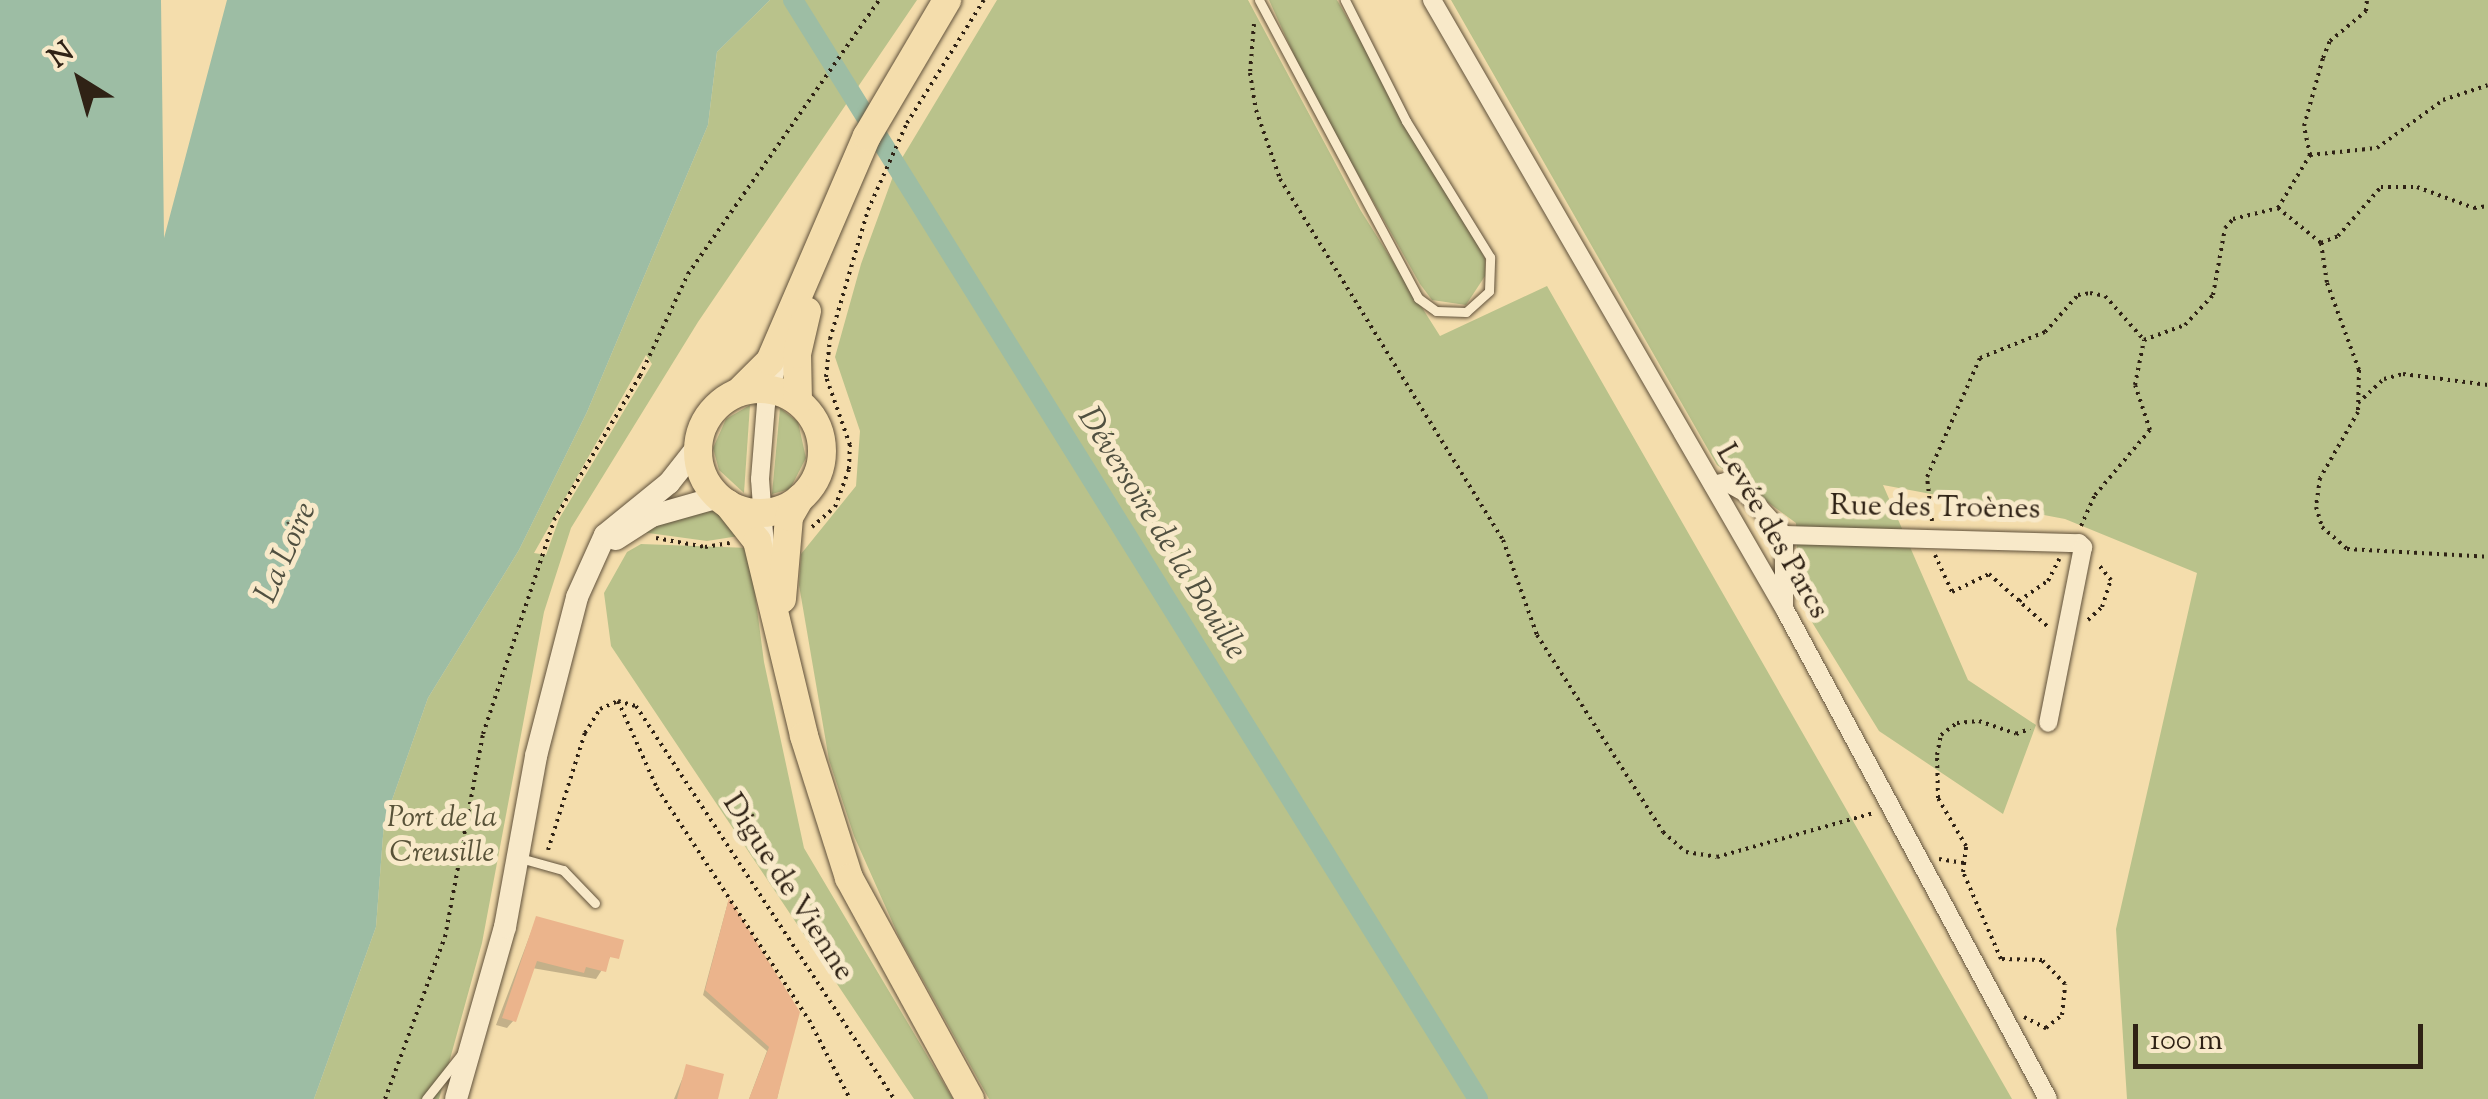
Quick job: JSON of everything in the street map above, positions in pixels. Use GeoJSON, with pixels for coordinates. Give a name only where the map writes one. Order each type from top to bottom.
{"type":"FeatureCollection","features":[{"type":"Feature","properties":{"kind":"main road"},"geometry":{"type":"LineString","coordinates":[[456,1099],[474,1042],[518,858],[566,632],[592,562],[622,517],[670,483],[698,445],[711,412],[739,392],[770,361],[867,136],[947,0]]}},
{"type":"Feature","properties":{"kind":"main road"},"geometry":{"type":"LineString","coordinates":[[798,401],[797,354],[832,223]]}},
{"type":"Feature","properties":{"kind":"main road"},"geometry":{"type":"LineString","coordinates":[[739,392],[769,390],[798,401],[817,426],[822,456],[789,516],[781,573],[783,651]]}},
{"type":"Feature","properties":{"kind":"main road"},"geometry":{"type":"LineString","coordinates":[[698,445],[702,473],[757,541],[783,651],[849,878],[970,1099]]}},
{"type":"Feature","properties":{"kind":"main road"},"geometry":{"type":"LineString","coordinates":[[592,562],[652,516],[724,500],[761,512],[800,498]]}},
{"type":"Feature","properties":{"kind":"street","name":"Levée des Parcs"},"geometry":{"type":"LineString","coordinates":[[1432,0],[1784,608],[2048,1099]]}},
{"type":"Feature","properties":{"kind":"street"},"geometry":{"type":"LineString","coordinates":[[783,651],[761,512],[769,390],[832,223]]}},
{"type":"Feature","properties":{"kind":"street"},"geometry":{"type":"LineString","coordinates":[[1713,485],[1726,482],[1746,493],[1784,535],[1784,608]]}},
{"type":"Feature","properties":{"kind":"street","name":"Rue des Troènes"},"geometry":{"type":"LineString","coordinates":[[1784,535],[1934,536],[2076,543]]}},
{"type":"Feature","properties":{"kind":"street"},"geometry":{"type":"LineString","coordinates":[[2048,723],[2064,641],[2076,543]]}},
{"type":"Feature","properties":{"kind":"lane"},"geometry":{"type":"LineString","coordinates":[[1259,0],[1418,298],[1436,311],[1466,312],[1490,292],[1490,257],[1406,121],[1345,0]]}},
{"type":"Feature","properties":{"kind":"lane"},"geometry":{"type":"LineString","coordinates":[[518,858],[563,870],[595,904]]}},
{"type":"Feature","properties":{"kind":"lane"},"geometry":{"type":"LineString","coordinates":[[426,1099],[474,1042]]}},
{"type":"Feature","properties":{"kind":"path"},"geometry":{"type":"LineString","coordinates":[[802,533],[834,507],[849,469],[850,445],[826,376],[830,338],[868,210],[907,123],[984,0]]}},
{"type":"Feature","properties":{"kind":"path"},"geometry":{"type":"LineString","coordinates":[[2144,340],[2198,317],[2212,295],[2225,228],[2233,219],[2278,208],[2310,155],[2304,126],[2330,41],[2366,11],[2367,0]]}},
{"type":"Feature","properties":{"kind":"path"},"geometry":{"type":"LineString","coordinates":[[1255,18],[1250,73],[1280,179],[1504,540],[1537,635],[1663,832],[1686,852],[1717,857],[1852,814],[1894,814]]}},
{"type":"Feature","properties":{"kind":"path"},"geometry":{"type":"LineString","coordinates":[[2310,155],[2377,148],[2443,100],[2488,85]]}},
{"type":"Feature","properties":{"kind":"path"},"geometry":{"type":"LineString","coordinates":[[2322,243],[2338,236],[2380,187],[2418,188],[2474,208],[2487,207]]}},
{"type":"Feature","properties":{"kind":"path"},"geometry":{"type":"LineString","coordinates":[[2278,208],[2322,243],[2327,283],[2359,370],[2358,403],[2351,431],[2326,461],[2316,507],[2336,544],[2404,557],[2488,557]]}},
{"type":"Feature","properties":{"kind":"path"},"geometry":{"type":"LineString","coordinates":[[2076,543],[2111,580],[2102,606],[2064,641],[1989,574],[1952,592],[1937,568],[1927,477],[1980,358],[2046,332],[2078,294],[2104,296],[2144,340]]}},
{"type":"Feature","properties":{"kind":"path"},"geometry":{"type":"LineString","coordinates":[[2019,600],[2048,581],[2076,543],[2094,495],[2150,430],[2135,385],[2144,340]]}},
{"type":"Feature","properties":{"kind":"path"},"geometry":{"type":"LineString","coordinates":[[2358,403],[2384,379],[2403,374],[2488,384]]}},
{"type":"Feature","properties":{"kind":"path"},"geometry":{"type":"LineString","coordinates":[[642,540],[705,547],[746,540]]}},
{"type":"Feature","properties":{"kind":"path"},"geometry":{"type":"LineString","coordinates":[[544,862],[586,733],[600,709],[618,700],[657,788],[810,1020],[850,1099]]}},
{"type":"Feature","properties":{"kind":"path","name":"Digue de Vienne"},"geometry":{"type":"LineString","coordinates":[[618,700],[636,706],[894,1099]]}},
{"type":"Feature","properties":{"kind":"path"},"geometry":{"type":"LineString","coordinates":[[2001,959],[2042,960],[2065,984],[2062,1014],[2046,1028],[1994,1002],[2001,959],[1963,872],[1966,846],[1938,798],[1937,755],[1941,735],[1957,723],[1979,721],[2016,734],[2048,723]]}},
{"type":"Feature","properties":{"kind":"green space","name":"Port de la Creusille"},"geometry":{"type":"Polygon","coordinates":[[[770,0],[917,0],[698,322],[571,528],[544,612],[482,943],[439,1099],[314,1099],[376,927],[384,823],[428,698],[519,550],[587,412],[708,125],[717,52],[770,0]],[[646,355],[534,553],[546,555],[559,519],[652,364],[646,355]]]}},
{"type":"Feature","properties":{"kind":"green space"},"geometry":{"type":"Polygon","coordinates":[[[997,0],[1248,0],[1361,211],[1440,336],[1547,286],[2012,1099],[989,1099],[899,937],[854,836],[829,760],[799,585],[801,554],[856,486],[860,431],[835,357],[861,264],[896,168],[997,0]]]}},
{"type":"Feature","properties":{"kind":"green space"},"geometry":{"type":"Polygon","coordinates":[[[1269,0],[1337,0],[1485,258],[1485,276],[1466,305],[1432,300],[1420,284],[1309,88],[1269,0]]]}},
{"type":"Feature","properties":{"kind":"green space"},"geometry":{"type":"Polygon","coordinates":[[[1451,0],[2488,0],[2488,1099],[2127,1099],[2116,929],[2197,573],[2065,519],[1883,485],[1968,680],[2036,725],[2003,814],[1879,731],[1799,601],[1796,523],[1717,465],[1451,0]]]}},
{"type":"Feature","properties":{"kind":"green space"},"geometry":{"type":"Polygon","coordinates":[[[750,405],[744,493],[719,470],[713,448],[726,419],[750,405]]]}},
{"type":"Feature","properties":{"kind":"green space"},"geometry":{"type":"Polygon","coordinates":[[[780,408],[798,422],[806,458],[790,489],[772,494],[780,408]]]}},
{"type":"Feature","properties":{"kind":"green space"},"geometry":{"type":"Polygon","coordinates":[[[710,508],[733,519],[745,535],[707,541],[641,532],[655,521],[710,508]]]}},
{"type":"Feature","properties":{"kind":"green space"},"geometry":{"type":"Polygon","coordinates":[[[641,544],[749,548],[764,662],[804,848],[953,1099],[914,1099],[611,646],[604,593],[627,552],[641,544]]]}},
{"type":"Feature","properties":{"kind":"water","name":"La Loire"},"geometry":{"type":"Polygon","coordinates":[[[0,0],[161,0],[164,238],[227,0],[770,0],[717,52],[708,125],[587,412],[519,550],[428,698],[384,823],[376,927],[314,1099],[0,1099],[0,0]]]}},
{"type":"Feature","properties":{"kind":"building"},"geometry":{"type":"Polygon","coordinates":[[[729,898],[800,1012],[777,1099],[749,1099],[769,1047],[705,990],[729,898]]]}},
{"type":"Feature","properties":{"kind":"building"},"geometry":{"type":"Polygon","coordinates":[[[536,916],[624,940],[619,959],[610,957],[606,972],[586,967],[584,973],[537,961],[516,1022],[502,1018],[536,916]]]}},
{"type":"Feature","properties":{"kind":"building"},"geometry":{"type":"Polygon","coordinates":[[[686,1064],[724,1074],[718,1099],[677,1099],[686,1064]]]}},
{"type":"Feature","properties":{"kind":"waterway","name":"Déversoire de la Bouille"},"geometry":{"type":"LineString","coordinates":[[793,0],[1478,1099]]}}]}
